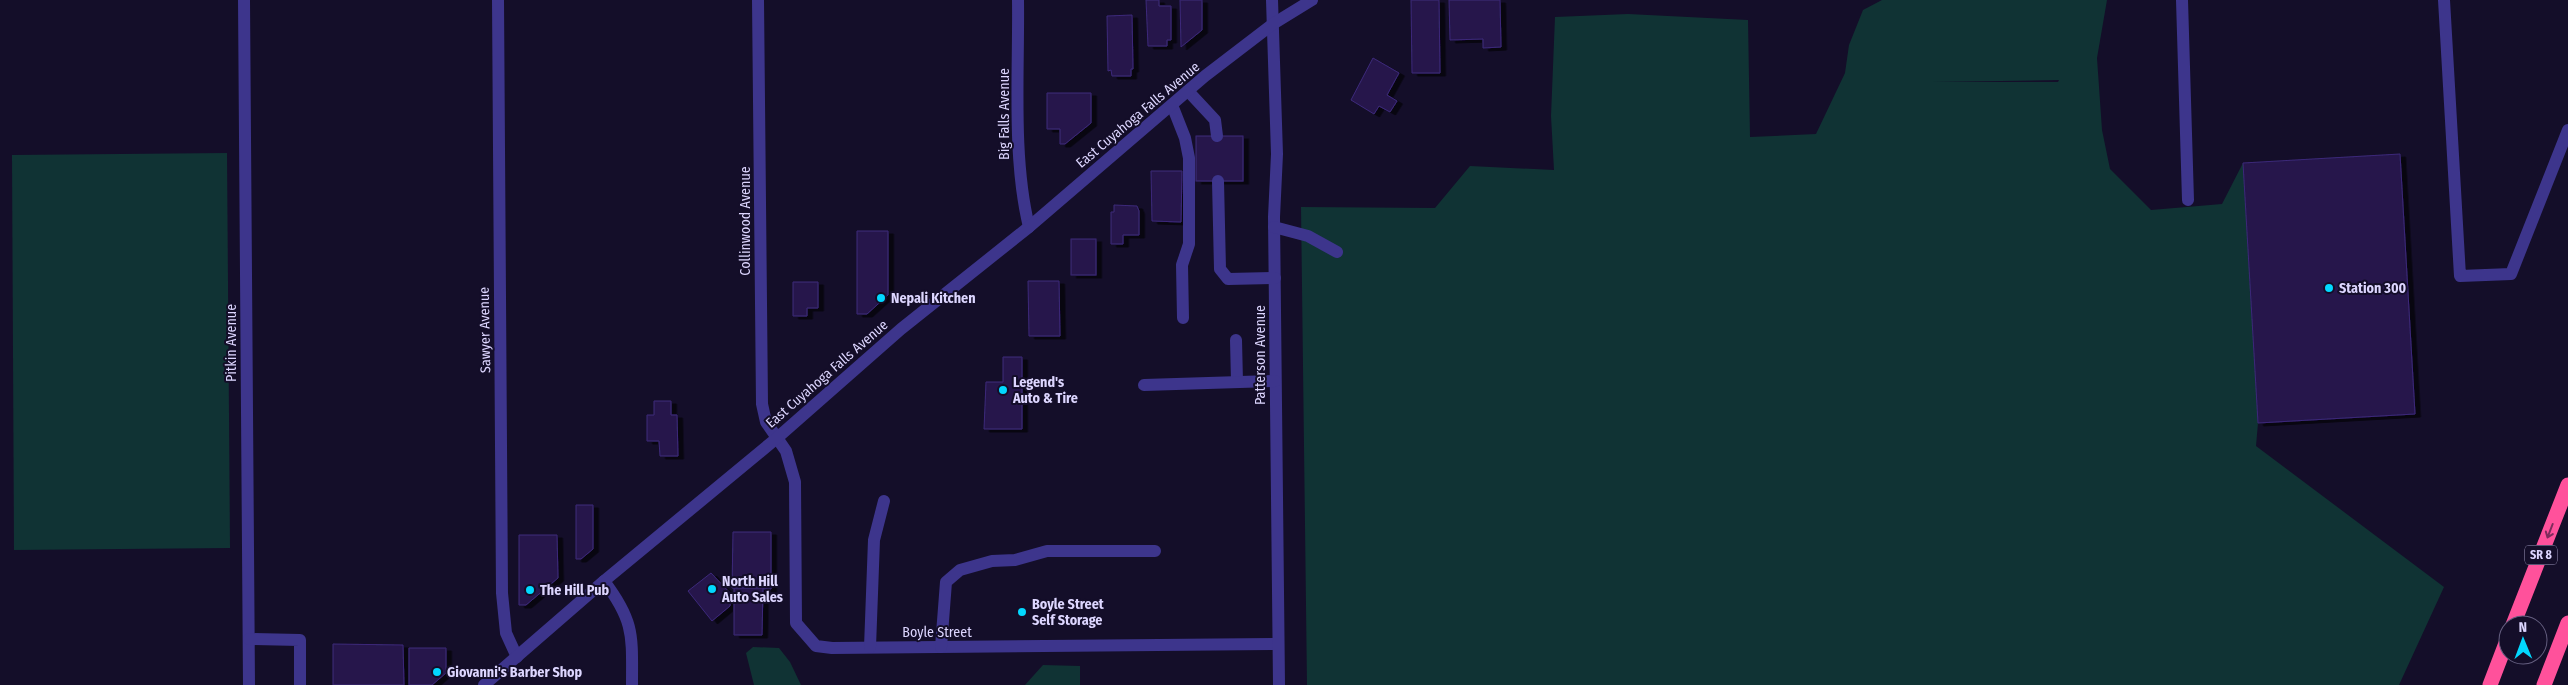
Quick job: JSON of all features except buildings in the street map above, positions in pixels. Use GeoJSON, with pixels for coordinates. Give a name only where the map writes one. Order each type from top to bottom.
{"type":"FeatureCollection","features":[{"type":"Feature","properties":{"kind":"highway","name":"SR 8"},"geometry":{"type":"LineString","coordinates":[[2517,615],[2568,485]]}},
{"type":"Feature","properties":{"kind":"highway"},"geometry":{"type":"LineString","coordinates":[[2544,685],[2568,623]]}},
{"type":"Feature","properties":{"kind":"highway"},"geometry":{"type":"LineString","coordinates":[[2490,685],[2498,664]]}},
{"type":"Feature","properties":{"kind":"street","name":"Pitkin Avenue"},"geometry":{"type":"LineString","coordinates":[[244,0],[250,685]]}},
{"type":"Feature","properties":{"kind":"street","name":"Sawyer Avenue"},"geometry":{"type":"LineString","coordinates":[[498,0],[502,593],[506,633],[516,657]]}},
{"type":"Feature","properties":{"kind":"street","name":"Collinwood Avenue"},"geometry":{"type":"LineString","coordinates":[[758,0],[761,372],[763,409],[766,422],[777,438]]}},
{"type":"Feature","properties":{"kind":"street","name":"Big Falls Avenue"},"geometry":{"type":"LineString","coordinates":[[1018,0],[1019,156],[1021,196],[1029,227]]}},
{"type":"Feature","properties":{"kind":"street","name":"Patterson Avenue"},"geometry":{"type":"LineString","coordinates":[[1272,0],[1277,154],[1274,227],[1279,685]]}},
{"type":"Feature","properties":{"kind":"street","name":"East Cuyahoga Falls Avenue"},"geometry":{"type":"LineString","coordinates":[[484,685],[604,581],[777,438],[901,329],[1029,227],[1188,91],[1273,24],[1312,0]]}},
{"type":"Feature","properties":{"kind":"street"},"geometry":{"type":"LineString","coordinates":[[2182,0],[2188,200]]}},
{"type":"Feature","properties":{"kind":"street"},"geometry":{"type":"LineString","coordinates":[[2444,0],[2460,276],[2511,274],[2568,130]]}},
{"type":"Feature","properties":{"kind":"street"},"geometry":{"type":"LineString","coordinates":[[1188,91],[1215,120],[1218,136]]}},
{"type":"Feature","properties":{"kind":"street"},"geometry":{"type":"LineString","coordinates":[[1172,105],[1185,138],[1189,158],[1189,244],[1182,265],[1183,318]]}},
{"type":"Feature","properties":{"kind":"street"},"geometry":{"type":"LineString","coordinates":[[1218,181],[1220,269],[1228,279],[1275,278]]}},
{"type":"Feature","properties":{"kind":"street"},"geometry":{"type":"LineString","coordinates":[[1274,227],[1308,236],[1337,252]]}},
{"type":"Feature","properties":{"kind":"street"},"geometry":{"type":"LineString","coordinates":[[1236,340],[1237,382]]}},
{"type":"Feature","properties":{"kind":"street"},"geometry":{"type":"LineString","coordinates":[[1144,384],[1276,381]]}},
{"type":"Feature","properties":{"kind":"street","name":"Boyle Street"},"geometry":{"type":"LineString","coordinates":[[777,438],[786,451],[795,482],[796,623],[816,646],[941,647],[1278,644]]}},
{"type":"Feature","properties":{"kind":"street"},"geometry":{"type":"LineString","coordinates":[[870,647],[874,540],[884,501]]}},
{"type":"Feature","properties":{"kind":"street"},"geometry":{"type":"LineString","coordinates":[[941,647],[946,582],[960,570],[992,561],[1015,560],[1047,551],[1155,551]]}},
{"type":"Feature","properties":{"kind":"street"},"geometry":{"type":"LineString","coordinates":[[604,581],[620,603],[628,619],[632,640],[632,685]]}},
{"type":"Feature","properties":{"kind":"street"},"geometry":{"type":"LineString","coordinates":[[249,640],[300,640],[300,685]]}},
{"type":"Feature","properties":{"kind":"green space"},"geometry":{"type":"Polygon","coordinates":[[[1882,0],[2107,0],[2097,58],[2102,130],[2110,169],[2151,210],[2222,204],[2243,163],[2258,423],[2256,446],[2444,587],[2399,685],[1307,685],[1301,207],[1435,208],[1470,166],[1554,170],[1551,116],[1555,17],[1628,14],[1748,20],[1750,137],[1816,134],[1845,73],[1849,45],[1863,10],[1882,0]],[[2059,80],[1933,82],[2058,82],[2059,80]]]}},
{"type":"Feature","properties":{"kind":"green space"},"geometry":{"type":"Polygon","coordinates":[[[227,153],[230,548],[14,550],[12,155],[227,153]]]}},
{"type":"Feature","properties":{"kind":"green space"},"geometry":{"type":"Polygon","coordinates":[[[753,647],[779,648],[790,662],[801,685],[754,685],[746,653],[753,647]]]}},
{"type":"Feature","properties":{"kind":"green space"},"geometry":{"type":"Polygon","coordinates":[[[1043,665],[1080,666],[1080,685],[1025,685],[1043,665]]]}},
{"type":"Feature","properties":{"kind":"place","name":"Station 300"},"geometry":{"type":"Point","coordinates":[2329,288]}},
{"type":"Feature","properties":{"kind":"place","name":"Nepali Kitchen"},"geometry":{"type":"Point","coordinates":[881,298]}},
{"type":"Feature","properties":{"kind":"place","name":"Legend's Auto & Tire"},"geometry":{"type":"Point","coordinates":[1003,390]}},
{"type":"Feature","properties":{"kind":"place","name":"North Hill Auto Sales"},"geometry":{"type":"Point","coordinates":[712,589]}},
{"type":"Feature","properties":{"kind":"place","name":"The Hill Pub"},"geometry":{"type":"Point","coordinates":[530,590]}},
{"type":"Feature","properties":{"kind":"place","name":"Boyle Street Self Storage"},"geometry":{"type":"Point","coordinates":[1022,612]}},
{"type":"Feature","properties":{"kind":"place","name":"Giovanni's Barber Shop"},"geometry":{"type":"Point","coordinates":[437,672]}}]}
